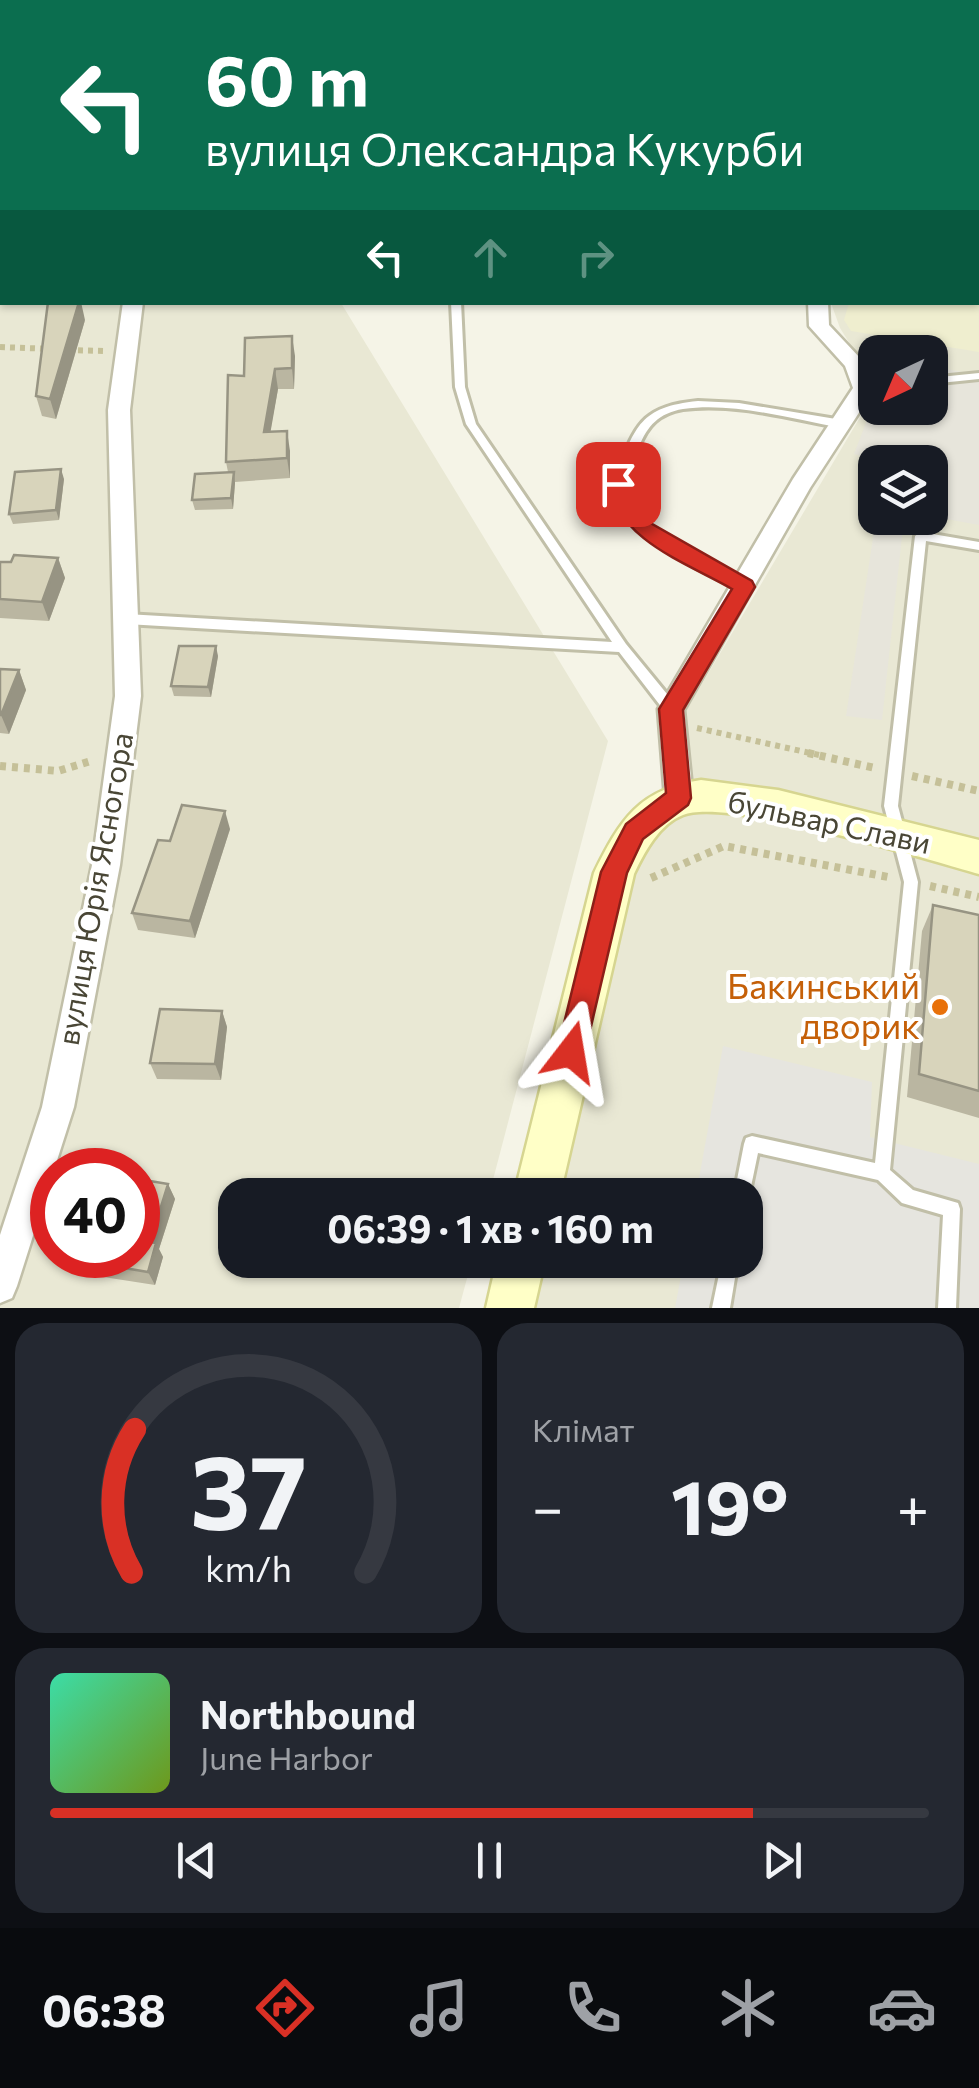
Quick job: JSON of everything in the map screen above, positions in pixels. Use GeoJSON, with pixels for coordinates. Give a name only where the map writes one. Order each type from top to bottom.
{"type":"FeatureCollection","features":[{"type":"Feature","properties":{"kind":"street","name":"вулиця Юрія Ясногора"},"geometry":{"type":"LineString","coordinates":[[0,1286],[58,1107],[106,866],[128,696],[119,410],[133,305]]}},
{"type":"Feature","properties":{"kind":"street"},"geometry":{"type":"LineString","coordinates":[[818,305],[818,326],[858,370]]}},
{"type":"Feature","properties":{"kind":"street"},"geometry":{"type":"LineString","coordinates":[[541,1178],[614,872],[634,831],[679,798],[672,716],[800,485],[858,403]]}},
{"type":"Feature","properties":{"kind":"street","name":"бульвар Слави"},"geometry":{"type":"LineString","coordinates":[[679,798],[735,798],[979,857]]}},
{"type":"Feature","properties":{"kind":"street"},"geometry":{"type":"LineString","coordinates":[[510,1308],[518,1278]]}},
{"type":"Feature","properties":{"kind":"lane"},"geometry":{"type":"LineString","coordinates":[[456,305],[460,387],[471,424],[672,716]]}},
{"type":"Feature","properties":{"kind":"lane"},"geometry":{"type":"LineString","coordinates":[[948,379],[979,376]]}},
{"type":"Feature","properties":{"kind":"lane"},"geometry":{"type":"LineString","coordinates":[[744,587],[639,526],[623,506],[618,484],[646,418],[660,411],[701,404],[842,424]]}},
{"type":"Feature","properties":{"kind":"lane"},"geometry":{"type":"LineString","coordinates":[[882,1173],[911,882],[903,839],[891,806],[921,536],[979,546]]}},
{"type":"Feature","properties":{"kind":"lane"},"geometry":{"type":"LineString","coordinates":[[125,619],[622,647]]}},
{"type":"Feature","properties":{"kind":"lane"},"geometry":{"type":"LineString","coordinates":[[745,1178],[752,1144],[882,1173],[908,1197],[952,1209],[946,1308]]}},
{"type":"Feature","properties":{"kind":"lane"},"geometry":{"type":"LineString","coordinates":[[721,1308],[727,1278]]}},
{"type":"Feature","properties":{"kind":"path"},"geometry":{"type":"LineString","coordinates":[[0,347],[127,352]]}},
{"type":"Feature","properties":{"kind":"path"},"geometry":{"type":"LineString","coordinates":[[672,716],[979,791]]}},
{"type":"Feature","properties":{"kind":"path"},"geometry":{"type":"LineString","coordinates":[[0,766],[32,771],[79,768],[122,742]]}},
{"type":"Feature","properties":{"kind":"path"},"geometry":{"type":"LineString","coordinates":[[647,894],[652,876],[724,846],[979,897]]}},
{"type":"Feature","properties":{"kind":"shaded area"},"geometry":{"type":"Polygon","coordinates":[[[0,305],[342,305],[608,741],[493,1178],[218,1178],[218,1278],[467,1278],[459,1308],[0,1308],[0,305]]]}},
{"type":"Feature","properties":{"kind":"shaded area"},"geometry":{"type":"Polygon","coordinates":[[[832,305],[979,305],[979,1308],[514,1308],[521,1278],[763,1278],[763,1178],[544,1178],[643,834],[688,813],[684,714],[858,421],[858,425],[948,425],[948,335],[858,335],[858,357],[840,328],[832,305]]]}},
{"type":"Feature","properties":{"kind":"shaded area"},"geometry":{"type":"Polygon","coordinates":[[[848,305],[979,305],[979,352],[948,347],[948,335],[851,331],[844,320],[848,305]]]}},
{"type":"Feature","properties":{"kind":"shaded area"},"geometry":{"type":"Polygon","coordinates":[[[948,369],[979,375],[979,525],[948,519],[948,445],[858,445],[858,455],[854,454],[865,425],[948,425],[948,369]]]}},
{"type":"Feature","properties":{"kind":"shaded area"},"geometry":{"type":"Polygon","coordinates":[[[873,535],[902,535],[882,720],[846,716],[873,535]]]}},
{"type":"Feature","properties":{"kind":"shaded area"},"geometry":{"type":"Polygon","coordinates":[[[723,1046],[872,1082],[870,1137],[979,1164],[979,1308],[675,1308],[681,1278],[763,1278],[763,1178],[699,1178],[723,1046]]]}},
{"type":"Feature","properties":{"kind":"building"},"geometry":{"type":"Polygon","coordinates":[[[48,305],[78,305],[50,399],[36,396],[48,305]]]}},
{"type":"Feature","properties":{"kind":"building"},"geometry":{"type":"Polygon","coordinates":[[[292,336],[292,368],[275,369],[264,432],[287,431],[287,458],[226,462],[228,375],[244,376],[245,338],[292,336]]]}},
{"type":"Feature","properties":{"kind":"building"},"geometry":{"type":"Polygon","coordinates":[[[61,469],[56,510],[9,514],[15,472],[61,469]]]}},
{"type":"Feature","properties":{"kind":"building"},"geometry":{"type":"Polygon","coordinates":[[[234,472],[231,498],[192,500],[195,474],[234,472]]]}},
{"type":"Feature","properties":{"kind":"building"},"geometry":{"type":"Polygon","coordinates":[[[14,555],[58,558],[42,602],[0,599],[0,562],[11,562],[14,555]]]}},
{"type":"Feature","properties":{"kind":"building"},"geometry":{"type":"Polygon","coordinates":[[[179,646],[216,646],[208,687],[171,686],[179,646]]]}},
{"type":"Feature","properties":{"kind":"building"},"geometry":{"type":"Polygon","coordinates":[[[0,669],[19,670],[1,715],[0,715],[0,669]]]}},
{"type":"Feature","properties":{"kind":"building"},"geometry":{"type":"Polygon","coordinates":[[[182,805],[225,811],[190,921],[132,913],[158,840],[170,841],[182,805]]]}},
{"type":"Feature","properties":{"kind":"building","name":"Бакинський дворик"},"geometry":{"type":"Polygon","coordinates":[[[933,905],[979,915],[979,1091],[919,1074],[933,905]]]}},
{"type":"Feature","properties":{"kind":"building"},"geometry":{"type":"Polygon","coordinates":[[[160,1009],[222,1011],[215,1064],[150,1063],[160,1009]]]}},
{"type":"Feature","properties":{"kind":"building"},"geometry":{"type":"Polygon","coordinates":[[[160,1183],[168,1184],[160,1210],[160,1183]]]}},
{"type":"Feature","properties":{"kind":"place","name":"Бакинський дворик"},"geometry":{"type":"Point","coordinates":[940,1007]}},
{"type":"Feature","properties":{"kind":"route"},"geometry":{"type":"LineString","coordinates":[[571,1052],[614,872],[634,831],[679,798],[671,709],[744,587],[639,526],[623,506],[618,484]]}}]}
